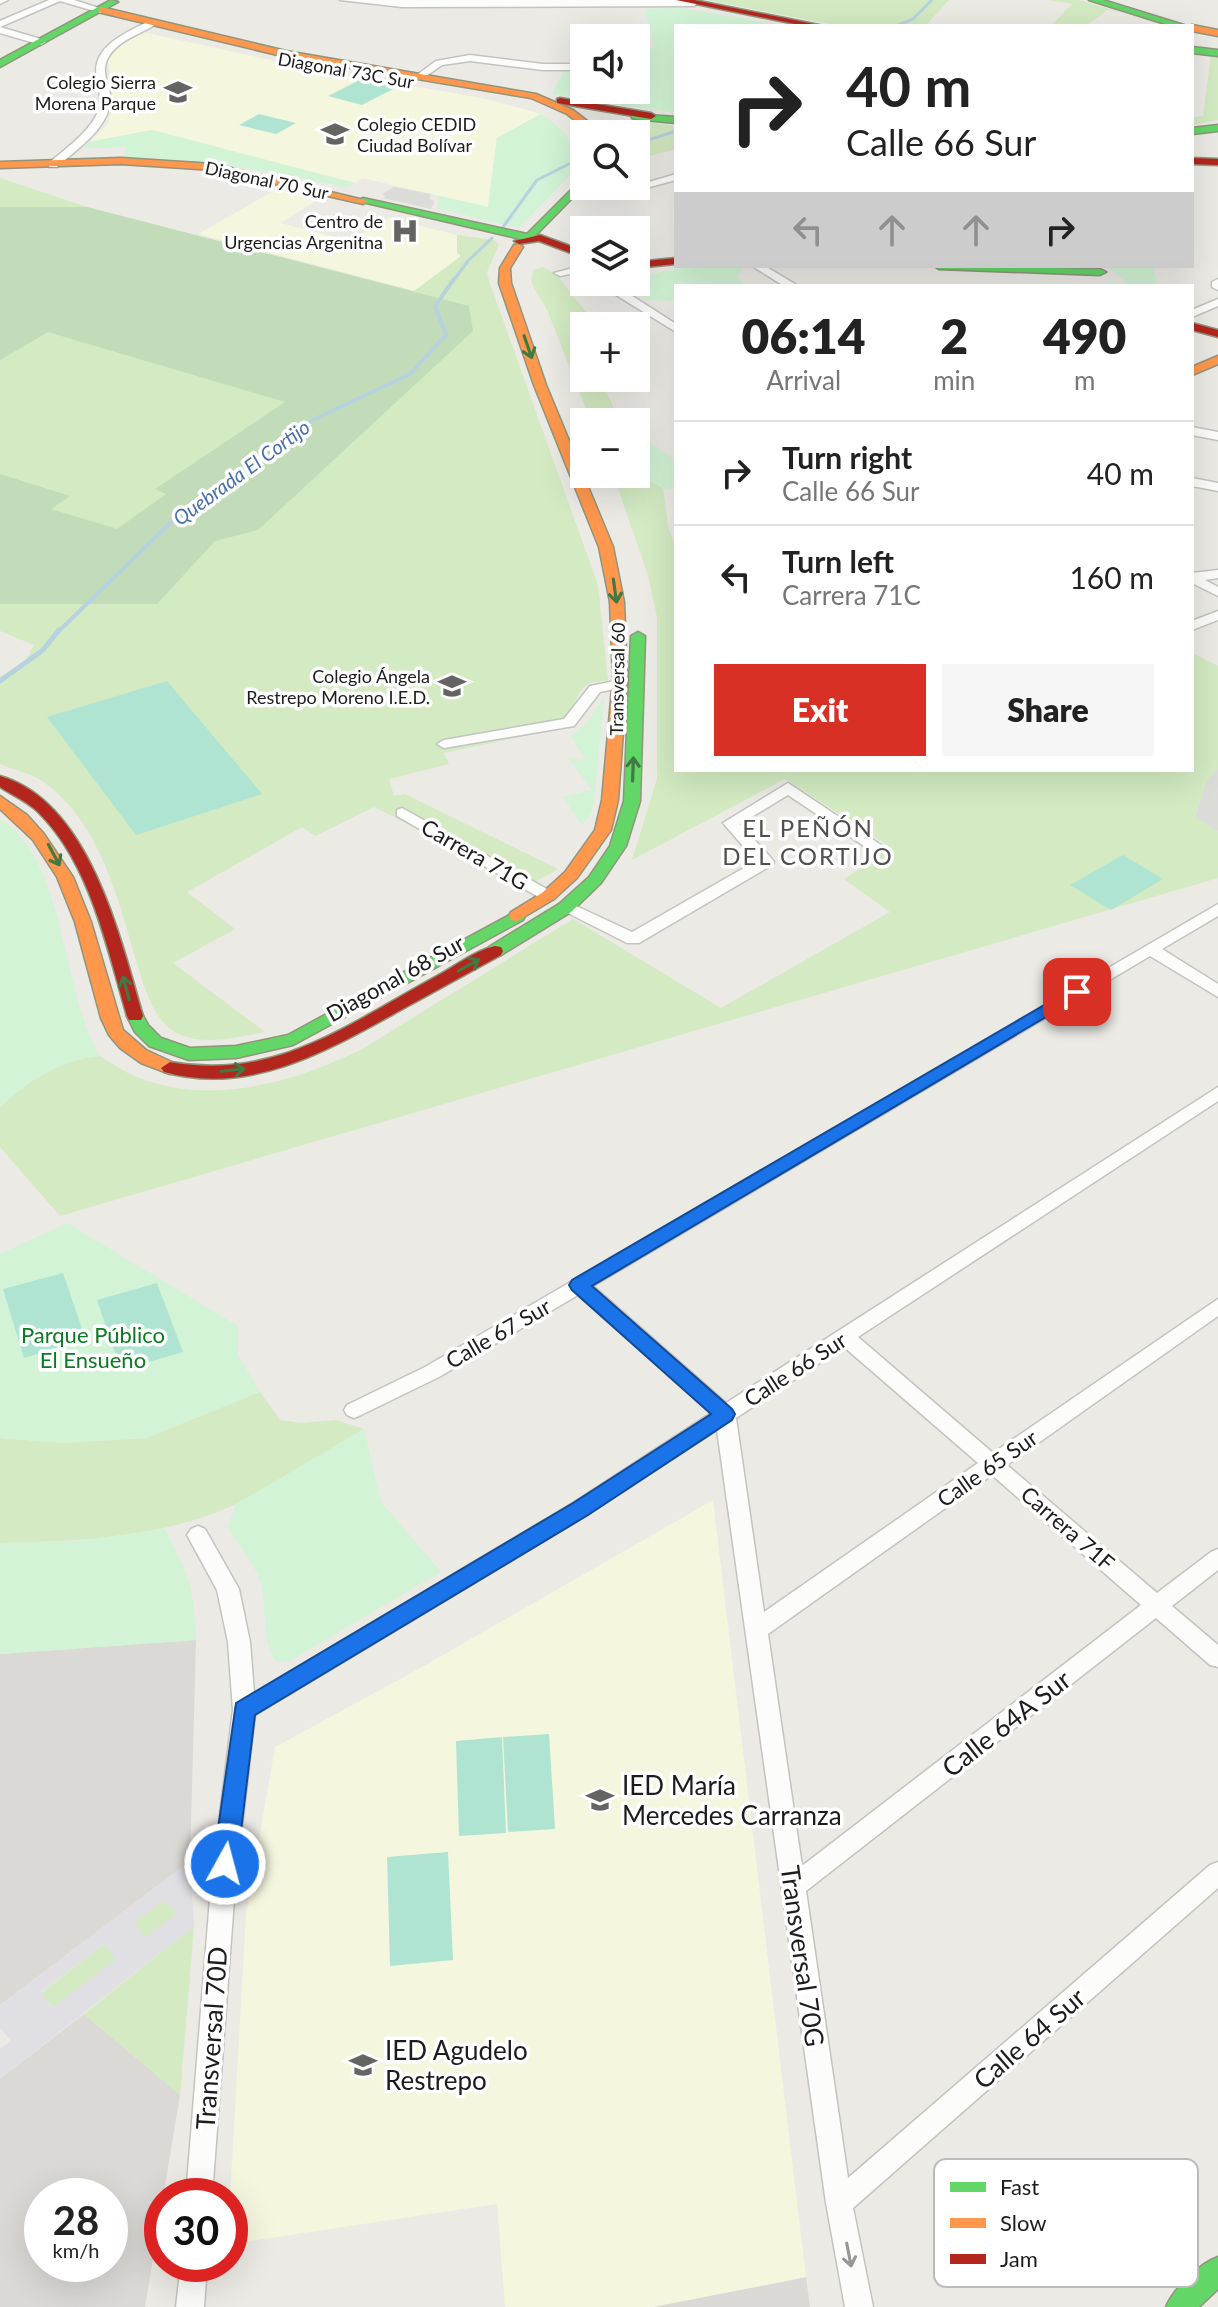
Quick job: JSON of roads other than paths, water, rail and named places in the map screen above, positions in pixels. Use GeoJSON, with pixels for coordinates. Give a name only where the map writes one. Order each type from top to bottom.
{"type":"FeatureCollection","features":[{"type":"Feature","properties":{"kind":"street"},"geometry":{"type":"LineString","coordinates":[[0,24],[57,0]]}},
{"type":"Feature","properties":{"kind":"street"},"geometry":{"type":"LineString","coordinates":[[64,0],[104,8]]}},
{"type":"Feature","properties":{"kind":"street"},"geometry":{"type":"LineString","coordinates":[[344,0],[402,4],[687,1],[808,24]]}},
{"type":"Feature","properties":{"kind":"street"},"geometry":{"type":"LineString","coordinates":[[1093,0],[1175,24]]}},
{"type":"Feature","properties":{"kind":"street"},"geometry":{"type":"LineString","coordinates":[[3,60],[104,8]]}},
{"type":"Feature","properties":{"kind":"street","name":"Diagonal 73C Sur"},"geometry":{"type":"LineString","coordinates":[[104,8],[150,24],[288,61],[543,103]]}},
{"type":"Feature","properties":{"kind":"street"},"geometry":{"type":"LineString","coordinates":[[53,165],[84,136],[102,111],[105,95],[100,66],[104,56],[112,46],[150,24]]}},
{"type":"Feature","properties":{"kind":"street","name":"Diagonal 73C Sur"},"geometry":{"type":"LineString","coordinates":[[150,24],[286,54],[515,92],[543,103],[571,120]]}},
{"type":"Feature","properties":{"kind":"street"},"geometry":{"type":"LineString","coordinates":[[1194,28],[1218,33]]}},
{"type":"Feature","properties":{"kind":"street"},"geometry":{"type":"LineString","coordinates":[[0,30],[41,42]]}},
{"type":"Feature","properties":{"kind":"street"},"geometry":{"type":"LineString","coordinates":[[1194,50],[1218,53]]}},
{"type":"Feature","properties":{"kind":"street"},"geometry":{"type":"LineString","coordinates":[[419,77],[439,63],[470,58],[543,67],[570,67]]}},
{"type":"Feature","properties":{"kind":"street"},"geometry":{"type":"LineString","coordinates":[[543,103],[579,103],[651,116]]}},
{"type":"Feature","properties":{"kind":"street","name":"Diagonal 73C Sur"},"geometry":{"type":"LineString","coordinates":[[612,120],[651,116],[674,120]]}},
{"type":"Feature","properties":{"kind":"street"},"geometry":{"type":"LineString","coordinates":[[1194,131],[1218,128]]}},
{"type":"Feature","properties":{"kind":"street","name":"Diagonal 70 Sur"},"geometry":{"type":"LineString","coordinates":[[0,165],[121,161],[214,167],[570,252]]}},
{"type":"Feature","properties":{"kind":"street"},"geometry":{"type":"LineString","coordinates":[[1194,161],[1218,162]]}},
{"type":"Feature","properties":{"kind":"street"},"geometry":{"type":"LineString","coordinates":[[650,184],[674,178]]}},
{"type":"Feature","properties":{"kind":"street","name":"Transversal 60"},"geometry":{"type":"LineString","coordinates":[[570,198],[533,244],[521,270],[521,284],[570,411]]}},
{"type":"Feature","properties":{"kind":"street","name":"Transversal 60"},"geometry":{"type":"LineString","coordinates":[[580,200],[505,268],[505,283],[540,385],[606,547],[617,602],[620,684],[610,800],[605,824],[595,843]]}},
{"type":"Feature","properties":{"kind":"street"},"geometry":{"type":"LineString","coordinates":[[650,264],[674,261]]}},
{"type":"Feature","properties":{"kind":"street"},"geometry":{"type":"LineString","coordinates":[[760,268],[788,284]]}},
{"type":"Feature","properties":{"kind":"street"},"geometry":{"type":"LineString","coordinates":[[1045,268],[1098,269],[1114,284]]}},
{"type":"Feature","properties":{"kind":"street"},"geometry":{"type":"LineString","coordinates":[[560,273],[570,271]]}},
{"type":"Feature","properties":{"kind":"street"},"geometry":{"type":"LineString","coordinates":[[625,296],[674,328]]}},
{"type":"Feature","properties":{"kind":"street"},"geometry":{"type":"LineString","coordinates":[[1194,313],[1218,302]]}},
{"type":"Feature","properties":{"kind":"street"},"geometry":{"type":"LineString","coordinates":[[1194,327],[1218,334]]}},
{"type":"Feature","properties":{"kind":"street"},"geometry":{"type":"LineString","coordinates":[[1194,373],[1218,360]]}},
{"type":"Feature","properties":{"kind":"street"},"geometry":{"type":"LineString","coordinates":[[1194,375],[1218,381]]}},
{"type":"Feature","properties":{"kind":"street"},"geometry":{"type":"LineString","coordinates":[[1194,431],[1218,436]]}},
{"type":"Feature","properties":{"kind":"street"},"geometry":{"type":"LineString","coordinates":[[1194,482],[1218,487]]}},
{"type":"Feature","properties":{"kind":"street","name":"Transversal 60"},"geometry":{"type":"LineString","coordinates":[[600,488],[628,567],[638,632],[633,791],[630,812],[619,844]]}},
{"type":"Feature","properties":{"kind":"street"},"geometry":{"type":"LineString","coordinates":[[1194,578],[1218,574]]}},
{"type":"Feature","properties":{"kind":"street"},"geometry":{"type":"LineString","coordinates":[[1194,579],[1218,592]]}},
{"type":"Feature","properties":{"kind":"street"},"geometry":{"type":"LineString","coordinates":[[1194,627],[1218,615]]}},
{"type":"Feature","properties":{"kind":"street"},"geometry":{"type":"LineString","coordinates":[[444,744],[569,723],[595,689],[620,684]]}},
{"type":"Feature","properties":{"kind":"street","name":"Diagonal 68 Sur"},"geometry":{"type":"LineString","coordinates":[[0,781],[43,808],[78,852],[120,965],[135,1017],[148,1036],[168,1049],[209,1055],[293,1039],[488,935],[548,896],[571,875],[595,843]]}},
{"type":"Feature","properties":{"kind":"street"},"geometry":{"type":"LineString","coordinates":[[566,908],[633,939],[766,862],[731,823],[788,788],[879,849]]}},
{"type":"Feature","properties":{"kind":"street","name":"Diagonal 68 Sur"},"geometry":{"type":"LineString","coordinates":[[0,801],[28,820],[55,852],[89,943],[115,1031],[133,1052],[156,1064],[203,1072],[233,1071],[294,1058],[532,931],[566,908],[596,878],[619,844]]}},
{"type":"Feature","properties":{"kind":"street","name":"Carrera 71G"},"geometry":{"type":"LineString","coordinates":[[402,813],[548,896]]}},
{"type":"Feature","properties":{"kind":"street","name":"Calle 67 Sur"},"geometry":{"type":"LineString","coordinates":[[354,1410],[432,1372],[1218,909]]}},
{"type":"Feature","properties":{"kind":"street"},"geometry":{"type":"LineString","coordinates":[[1151,949],[1218,992]]}},
{"type":"Feature","properties":{"kind":"street","name":"Calle 66 Sur"},"geometry":{"type":"LineString","coordinates":[[244,1710],[580,1509],[1218,1093]]}},
{"type":"Feature","properties":{"kind":"street"},"geometry":{"type":"LineString","coordinates":[[579,1285],[725,1414]]}},
{"type":"Feature","properties":{"kind":"street","name":"Calle 65 Sur"},"geometry":{"type":"LineString","coordinates":[[756,1630],[1218,1306]]}},
{"type":"Feature","properties":{"kind":"street","name":"Carrera 71F"},"geometry":{"type":"LineString","coordinates":[[845,1337],[1218,1658]]}},
{"type":"Feature","properties":{"kind":"street","name":"Transversal 70G"},"geometry":{"type":"LineString","coordinates":[[725,1414],[839,2203],[859,2307]]}},
{"type":"Feature","properties":{"kind":"street","name":"Transversal 70D"},"geometry":{"type":"LineString","coordinates":[[198,1535],[228,1589],[239,1642],[244,1710],[223,1886],[200,2178]]}},
{"type":"Feature","properties":{"kind":"street","name":"Calle 64A Sur"},"geometry":{"type":"LineString","coordinates":[[793,1887],[1218,1558]]}},
{"type":"Feature","properties":{"kind":"street","name":"Calle 64 Sur"},"geometry":{"type":"LineString","coordinates":[[839,2203],[1218,1873]]}},
{"type":"Feature","properties":{"kind":"street"},"geometry":{"type":"LineString","coordinates":[[1180,2307],[1218,2270]]}},
{"type":"Feature","properties":{"kind":"street"},"geometry":{"type":"LineString","coordinates":[[190,2307],[192,2282]]}},
{"type":"Feature","properties":{"kind":"waterway","name":"Quebrada El Cortijo"},"geometry":{"type":"LineString","coordinates":[[901,24],[913,19],[932,0]]}},
{"type":"Feature","properties":{"kind":"waterway","name":"Quebrada El Cortijo"},"geometry":{"type":"LineString","coordinates":[[650,139],[674,132]]}},
{"type":"Feature","properties":{"kind":"waterway","name":"Quebrada El Cortijo"},"geometry":{"type":"LineString","coordinates":[[503,227],[537,180],[570,164]]}},
{"type":"Feature","properties":{"kind":"waterway","name":"Quebrada El Cortijo"},"geometry":{"type":"LineString","coordinates":[[453,281],[492,238]]}},
{"type":"Feature","properties":{"kind":"waterway","name":"Quebrada El Cortijo"},"geometry":{"type":"LineString","coordinates":[[58,632],[169,524],[311,421],[410,374],[446,335],[435,306],[454,279]]}},
{"type":"Feature","properties":{"kind":"waterway","name":"Quebrada El Cortijo"},"geometry":{"type":"LineString","coordinates":[[0,681],[43,650],[59,630]]}},
{"type":"Feature","properties":{"kind":"place","name":"Colegio Sierra Morena Parque"},"geometry":{"type":"Point","coordinates":[178,92]}},
{"type":"Feature","properties":{"kind":"place","name":"Colegio CEDID Ciudad Bolívar"},"geometry":{"type":"Point","coordinates":[335,134]}},
{"type":"Feature","properties":{"kind":"place","name":"Centro de Urgencias Argenitna"},"geometry":{"type":"Point","coordinates":[405,231]}},
{"type":"Feature","properties":{"kind":"place","name":"Colegio Ángela Restrepo Moreno I.E.D."},"geometry":{"type":"Point","coordinates":[452,686]}},
{"type":"Feature","properties":{"kind":"place","name":"IED María Mercedes Carranza"},"geometry":{"type":"Point","coordinates":[600,1800]}},
{"type":"Feature","properties":{"kind":"place","name":"IED Agudelo Restrepo"},"geometry":{"type":"Point","coordinates":[363,2065]}},
{"type":"Feature","properties":{"kind":"district","name":"EL PEÑÓN DEL CORTIJO"},"geometry":{"type":"Point","coordinates":[808,841]}},
{"type":"Feature","properties":{"kind":"park label","name":"Parque Público El Ensueño"},"geometry":{"type":"Point","coordinates":[93,1346]}}]}
